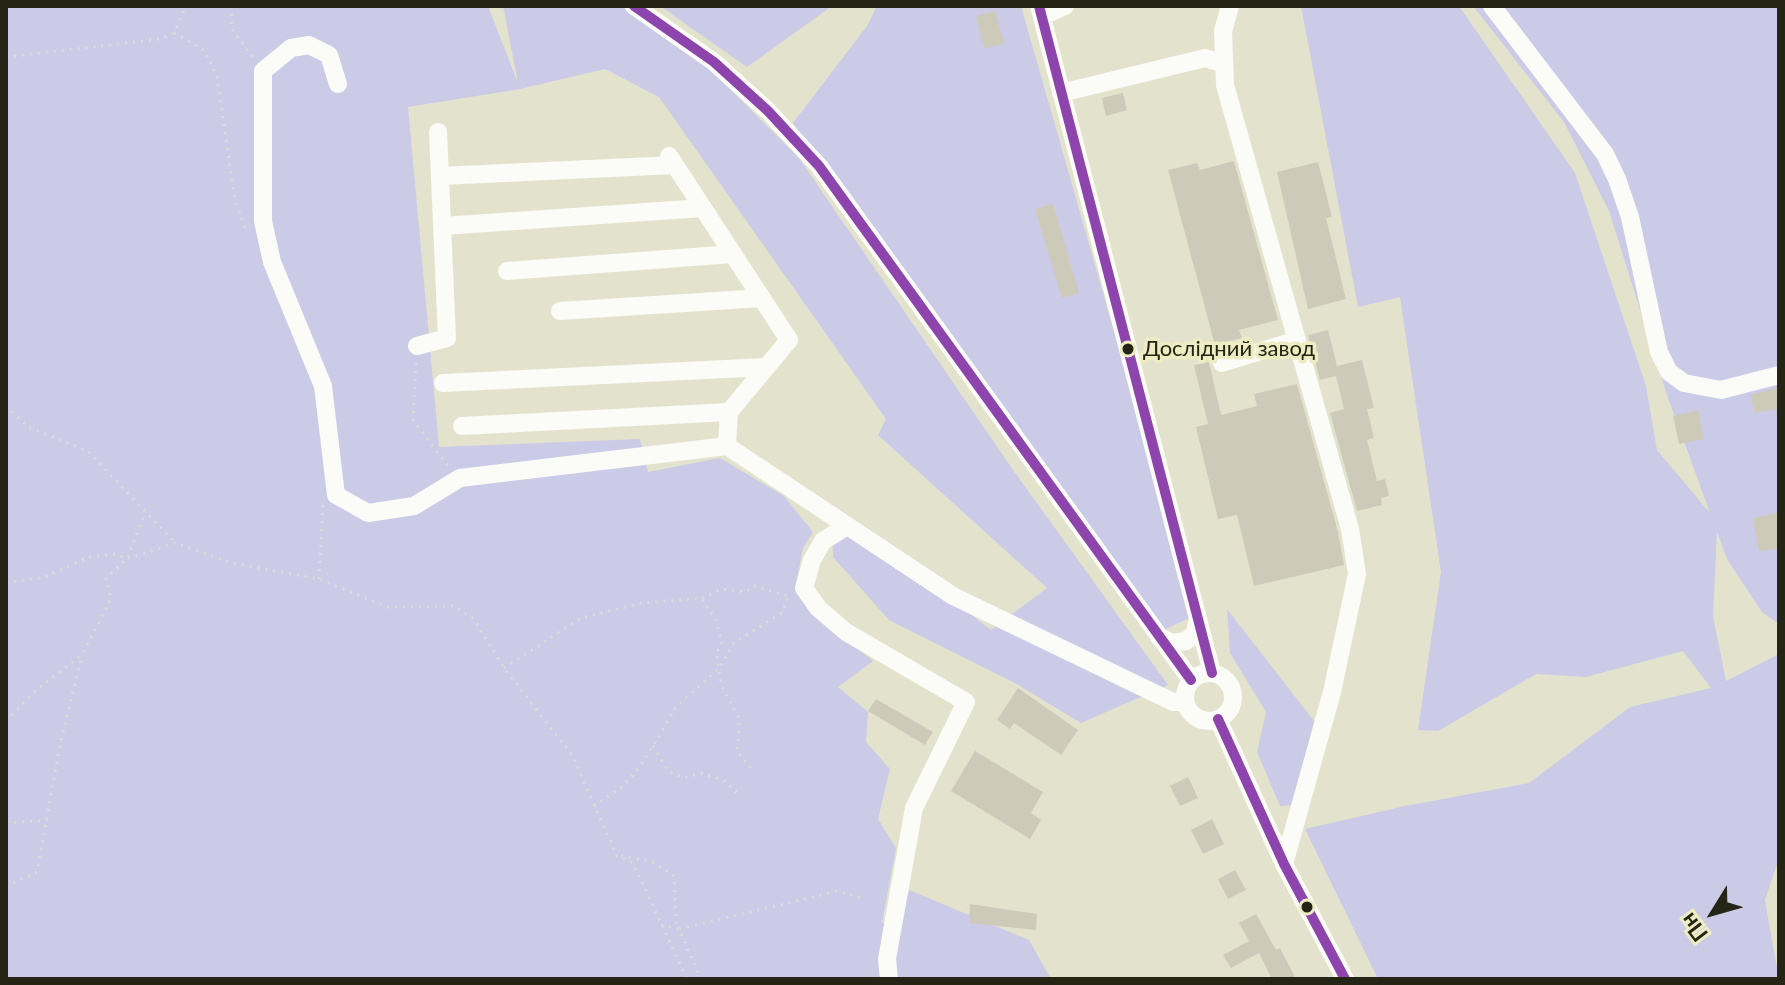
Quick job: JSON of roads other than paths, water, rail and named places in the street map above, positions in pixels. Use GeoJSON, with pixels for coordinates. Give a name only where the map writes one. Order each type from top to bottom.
{"type":"FeatureCollection","features":[{"type":"Feature","properties":{"kind":"street"},"geometry":{"type":"LineString","coordinates":[[634,6],[714,62],[768,111],[819,166],[1191,680]]}},
{"type":"Feature","properties":{"kind":"street"},"geometry":{"type":"LineString","coordinates":[[338,84],[329,55],[309,45],[291,48],[263,71],[263,221],[272,262],[323,386],[336,495],[368,513],[414,506],[460,478],[727,446],[953,596],[1173,702],[1185,702],[1200,719],[1218,719],[1226,715],[1233,697],[1231,686],[1212,673],[1197,623],[1040,11],[1065,6]]}},
{"type":"Feature","properties":{"kind":"street"},"geometry":{"type":"LineString","coordinates":[[1230,6],[1223,31],[1225,85],[1350,529],[1357,574],[1332,692],[1284,864]]}},
{"type":"Feature","properties":{"kind":"street"},"geometry":{"type":"LineString","coordinates":[[1492,6],[1605,154],[1630,217],[1659,352],[1669,372],[1684,383],[1721,390],[1779,375]]}},
{"type":"Feature","properties":{"kind":"street"},"geometry":{"type":"LineString","coordinates":[[1061,93],[1205,58],[1224,64]]}},
{"type":"Feature","properties":{"kind":"street"},"geometry":{"type":"LineString","coordinates":[[417,346],[447,338],[438,132]]}},
{"type":"Feature","properties":{"kind":"street"},"geometry":{"type":"LineString","coordinates":[[440,176],[672,161],[789,340],[729,412],[727,446]]}},
{"type":"Feature","properties":{"kind":"street"},"geometry":{"type":"LineString","coordinates":[[443,226],[703,208]]}},
{"type":"Feature","properties":{"kind":"street"},"geometry":{"type":"LineString","coordinates":[[507,271],[733,254]]}},
{"type":"Feature","properties":{"kind":"street"},"geometry":{"type":"LineString","coordinates":[[560,311],[762,298]]}},
{"type":"Feature","properties":{"kind":"street"},"geometry":{"type":"LineString","coordinates":[[1222,363],[1297,340]]}},
{"type":"Feature","properties":{"kind":"street"},"geometry":{"type":"LineString","coordinates":[[443,383],[766,367]]}},
{"type":"Feature","properties":{"kind":"street"},"geometry":{"type":"LineString","coordinates":[[462,426],[729,412]]}},
{"type":"Feature","properties":{"kind":"street"},"geometry":{"type":"LineString","coordinates":[[847,526],[823,541],[796,592],[846,632],[966,702],[914,808],[887,959],[889,979]]}},
{"type":"Feature","properties":{"kind":"street"},"geometry":{"type":"LineString","coordinates":[[1159,637],[1173,643],[1186,641],[1195,633],[1197,623]]}},
{"type":"Feature","properties":{"kind":"street"},"geometry":{"type":"LineString","coordinates":[[1191,680],[1212,673]]}},
{"type":"Feature","properties":{"kind":"street"},"geometry":{"type":"LineString","coordinates":[[1185,702],[1191,680]]}},
{"type":"Feature","properties":{"kind":"street"},"geometry":{"type":"LineString","coordinates":[[1218,719],[1284,864],[1345,979]]}},
{"type":"Feature","properties":{"kind":"place","name":"Дослідний завод"},"geometry":{"type":"Point","coordinates":[1128,349]}}]}
